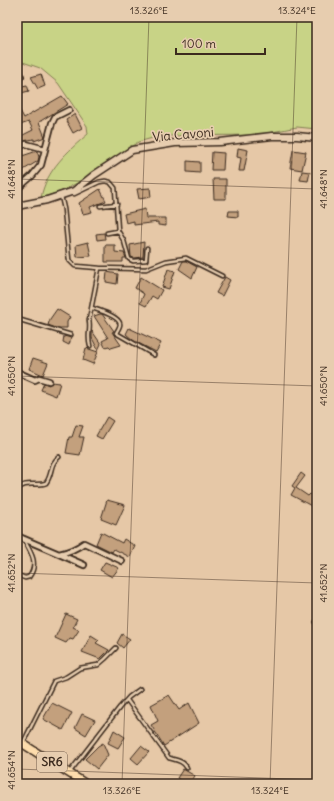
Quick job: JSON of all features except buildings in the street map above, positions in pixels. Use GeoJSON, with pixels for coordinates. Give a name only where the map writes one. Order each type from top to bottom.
{"type":"FeatureCollection","features":[{"type":"Feature","properties":{"kind":"main road","name":"SR6"},"geometry":{"type":"LineString","coordinates":[[20,742],[86,784]]}},
{"type":"Feature","properties":{"kind":"street"},"geometry":{"type":"LineString","coordinates":[[17,67],[21,76]]}},
{"type":"Feature","properties":{"kind":"street"},"geometry":{"type":"LineString","coordinates":[[17,189],[41,166],[52,123],[55,117],[69,110]]}},
{"type":"Feature","properties":{"kind":"street","name":"Via Cavoni"},"geometry":{"type":"LineString","coordinates":[[17,206],[74,191],[94,175],[132,150],[175,143],[220,142],[272,136],[317,138]]}},
{"type":"Feature","properties":{"kind":"street"},"geometry":{"type":"LineString","coordinates":[[17,147],[26,144],[46,149]]}},
{"type":"Feature","properties":{"kind":"street"},"geometry":{"type":"LineString","coordinates":[[17,372],[35,380],[39,378],[49,381]]}},
{"type":"Feature","properties":{"kind":"street"},"geometry":{"type":"LineString","coordinates":[[17,536],[84,565]]}},
{"type":"Feature","properties":{"kind":"street"},"geometry":{"type":"LineString","coordinates":[[59,554],[76,548],[84,543],[122,561]]}},
{"type":"Feature","properties":{"kind":"lane"},"geometry":{"type":"LineString","coordinates":[[147,248],[146,260],[129,260],[124,241],[118,231],[115,188],[110,182],[99,182],[70,195],[62,195],[69,260],[75,266],[146,269],[166,261],[186,258],[222,276]]}},
{"type":"Feature","properties":{"kind":"lane"},"geometry":{"type":"LineString","coordinates":[[100,206],[117,204]]}},
{"type":"Feature","properties":{"kind":"lane"},"geometry":{"type":"LineString","coordinates":[[107,233],[118,231]]}},
{"type":"Feature","properties":{"kind":"lane"},"geometry":{"type":"LineString","coordinates":[[90,346],[88,337],[90,332],[89,320],[99,268]]}},
{"type":"Feature","properties":{"kind":"lane"},"geometry":{"type":"LineString","coordinates":[[92,308],[116,318],[120,325],[116,333],[154,355]]}},
{"type":"Feature","properties":{"kind":"lane"},"geometry":{"type":"LineString","coordinates":[[17,318],[71,335]]}},
{"type":"Feature","properties":{"kind":"lane"},"geometry":{"type":"LineString","coordinates":[[17,490],[24,485],[38,485],[46,483],[54,461],[59,457]]}},
{"type":"Feature","properties":{"kind":"lane"},"geometry":{"type":"LineString","coordinates":[[17,575],[25,578],[29,577],[34,563],[32,554],[22,538]]}},
{"type":"Feature","properties":{"kind":"lane"},"geometry":{"type":"LineString","coordinates":[[20,742],[54,681],[66,677],[80,668],[98,665],[116,648]]}},
{"type":"Feature","properties":{"kind":"lane"},"geometry":{"type":"LineString","coordinates":[[69,773],[127,700],[140,689]]}},
{"type":"Feature","properties":{"kind":"lane"},"geometry":{"type":"LineString","coordinates":[[127,700],[169,758],[181,761],[187,768]]}},
{"type":"Feature","properties":{"kind":"green space"},"geometry":{"type":"Polygon","coordinates":[[[17,17],[317,17],[317,129],[297,127],[257,135],[160,136],[138,142],[77,183],[62,191],[41,198],[53,170],[66,154],[88,134],[87,126],[58,83],[40,68],[17,60],[17,17]]]}}]}
